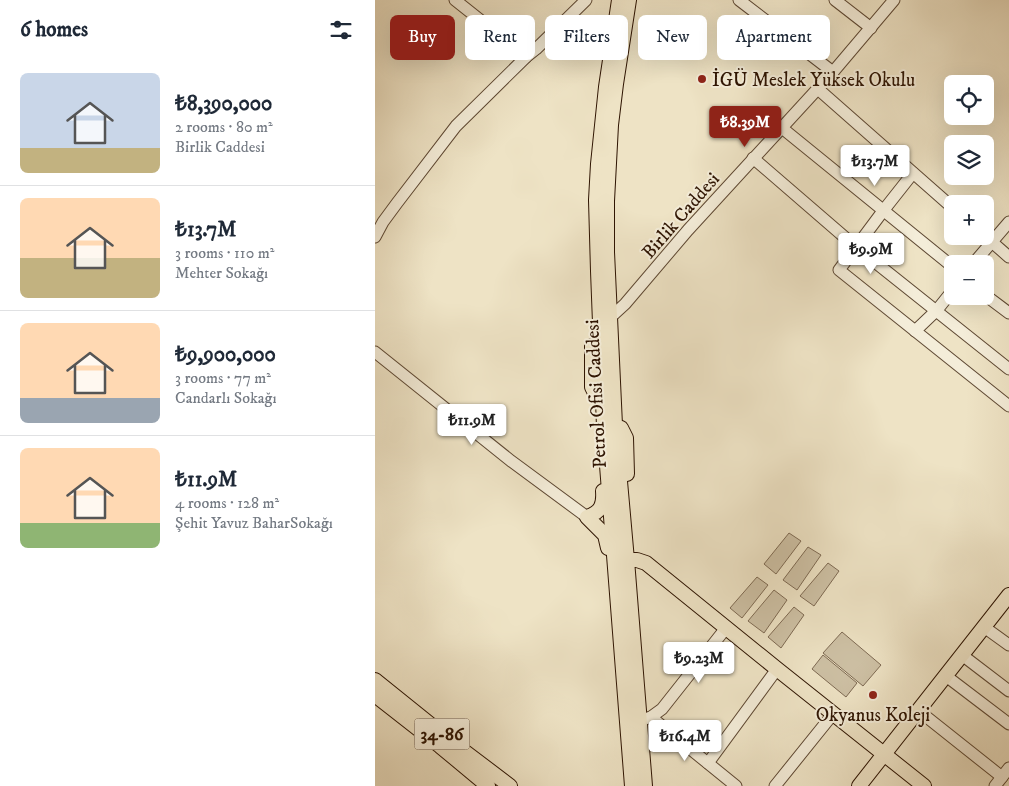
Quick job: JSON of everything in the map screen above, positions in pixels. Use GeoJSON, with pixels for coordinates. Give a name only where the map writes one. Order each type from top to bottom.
{"type":"FeatureCollection","features":[{"type":"Feature","properties":{"kind":"main road"},"geometry":{"type":"LineString","coordinates":[[608,394],[595,393],[593,387],[593,262],[597,233],[596,200],[599,154],[606,87],[619,0]]}},
{"type":"Feature","properties":{"kind":"main road","name":"Petrol Ofisi Caddesi"},"geometry":{"type":"LineString","coordinates":[[629,0],[611,126],[607,226],[608,394],[618,603],[628,744],[639,785]]}},
{"type":"Feature","properties":{"kind":"main road"},"geometry":{"type":"LineString","coordinates":[[609,426],[600,432],[599,439],[604,499],[599,511],[587,517],[600,529],[607,540],[613,586],[618,603]]}},
{"type":"Feature","properties":{"kind":"main road","name":"Petrol Ofisi Caddesi"},"geometry":{"type":"LineString","coordinates":[[609,426],[621,428],[626,438],[628,496],[627,560],[645,719],[639,785]]}},
{"type":"Feature","properties":{"kind":"main road"},"geometry":{"type":"LineString","coordinates":[[627,560],[647,563],[924,786]]}},
{"type":"Feature","properties":{"kind":"main road"},"geometry":{"type":"LineString","coordinates":[[859,786],[1009,595]]}},
{"type":"Feature","properties":{"kind":"main road","name":"34-86"},"geometry":{"type":"LineString","coordinates":[[375,680],[509,786]]}},
{"type":"Feature","properties":{"kind":"main road","name":"34-86"},"geometry":{"type":"LineString","coordinates":[[375,695],[488,786]]}},
{"type":"Feature","properties":{"kind":"street"},"geometry":{"type":"LineString","coordinates":[[455,0],[474,15]]}},
{"type":"Feature","properties":{"kind":"street"},"geometry":{"type":"LineString","coordinates":[[535,50],[586,0]]}},
{"type":"Feature","properties":{"kind":"street"},"geometry":{"type":"LineString","coordinates":[[739,0],[833,72]]}},
{"type":"Feature","properties":{"kind":"street"},"geometry":{"type":"LineString","coordinates":[[835,0],[871,28]]}},
{"type":"Feature","properties":{"kind":"street","name":"Birlik Caddesi"},"geometry":{"type":"LineString","coordinates":[[609,316],[613,315],[625,304],[687,230],[818,90],[894,0]]}},
{"type":"Feature","properties":{"kind":"street"},"geometry":{"type":"LineString","coordinates":[[375,237],[383,222],[456,126],[523,60]]}},
{"type":"Feature","properties":{"kind":"street"},"geometry":{"type":"LineString","coordinates":[[818,90],[944,200]]}},
{"type":"Feature","properties":{"kind":"street"},"geometry":{"type":"LineString","coordinates":[[782,128],[944,260]]}},
{"type":"Feature","properties":{"kind":"street"},"geometry":{"type":"LineString","coordinates":[[753,158],[856,247],[1009,369]]}},
{"type":"Feature","properties":{"kind":"street"},"geometry":{"type":"LineString","coordinates":[[913,173],[839,270],[1009,406]]}},
{"type":"Feature","properties":{"kind":"street"},"geometry":{"type":"LineString","coordinates":[[994,234],[1009,222]]}},
{"type":"Feature","properties":{"kind":"street"},"geometry":{"type":"LineString","coordinates":[[994,244],[1009,257]]}},
{"type":"Feature","properties":{"kind":"street"},"geometry":{"type":"LineString","coordinates":[[915,331],[944,301]]}},
{"type":"Feature","properties":{"kind":"street"},"geometry":{"type":"LineString","coordinates":[[994,302],[1009,313]]}},
{"type":"Feature","properties":{"kind":"street"},"geometry":{"type":"LineString","coordinates":[[375,352],[511,460],[587,517]]}},
{"type":"Feature","properties":{"kind":"street"},"geometry":{"type":"LineString","coordinates":[[985,627],[1009,645]]}},
{"type":"Feature","properties":{"kind":"street"},"geometry":{"type":"LineString","coordinates":[[726,628],[662,709],[645,719],[708,763],[737,786]]}},
{"type":"Feature","properties":{"kind":"street"},"geometry":{"type":"LineString","coordinates":[[963,655],[1009,691]]}},
{"type":"Feature","properties":{"kind":"street"},"geometry":{"type":"LineString","coordinates":[[708,763],[777,669]]}},
{"type":"Feature","properties":{"kind":"street"},"geometry":{"type":"LineString","coordinates":[[946,676],[1009,724]]}},
{"type":"Feature","properties":{"kind":"street"},"geometry":{"type":"LineString","coordinates":[[919,711],[1002,777]]}},
{"type":"Feature","properties":{"kind":"street"},"geometry":{"type":"LineString","coordinates":[[775,786],[833,714]]}},
{"type":"Feature","properties":{"kind":"shaded area"},"geometry":{"type":"Polygon","coordinates":[[[789,533],[801,541],[776,574],[764,564],[789,533]]]}},
{"type":"Feature","properties":{"kind":"shaded area"},"geometry":{"type":"Polygon","coordinates":[[[808,547],[821,555],[797,590],[783,580],[808,547]]]}},
{"type":"Feature","properties":{"kind":"shaded area"},"geometry":{"type":"Polygon","coordinates":[[[828,563],[839,571],[814,606],[800,596],[828,563]]]}},
{"type":"Feature","properties":{"kind":"shaded area"},"geometry":{"type":"Polygon","coordinates":[[[757,577],[768,585],[742,618],[730,608],[757,577]]]}},
{"type":"Feature","properties":{"kind":"shaded area"},"geometry":{"type":"Polygon","coordinates":[[[774,590],[787,600],[764,633],[748,621],[774,590]]]}},
{"type":"Feature","properties":{"kind":"shaded area"},"geometry":{"type":"Polygon","coordinates":[[[794,607],[804,615],[781,648],[768,637],[794,607]]]}},
{"type":"Feature","properties":{"kind":"shaded area"},"geometry":{"type":"Polygon","coordinates":[[[842,632],[881,665],[863,686],[823,653],[842,632]]]}},
{"type":"Feature","properties":{"kind":"shaded area"},"geometry":{"type":"Polygon","coordinates":[[[823,655],[857,683],[846,697],[812,669],[823,655]]]}},
{"type":"Feature","properties":{"kind":"place","name":"İGÜ Meslek Yüksek Okulu"},"geometry":{"type":"Point","coordinates":[702,79]}},
{"type":"Feature","properties":{"kind":"place","name":"Okyanus Koleji"},"geometry":{"type":"Point","coordinates":[873,695]}}]}
